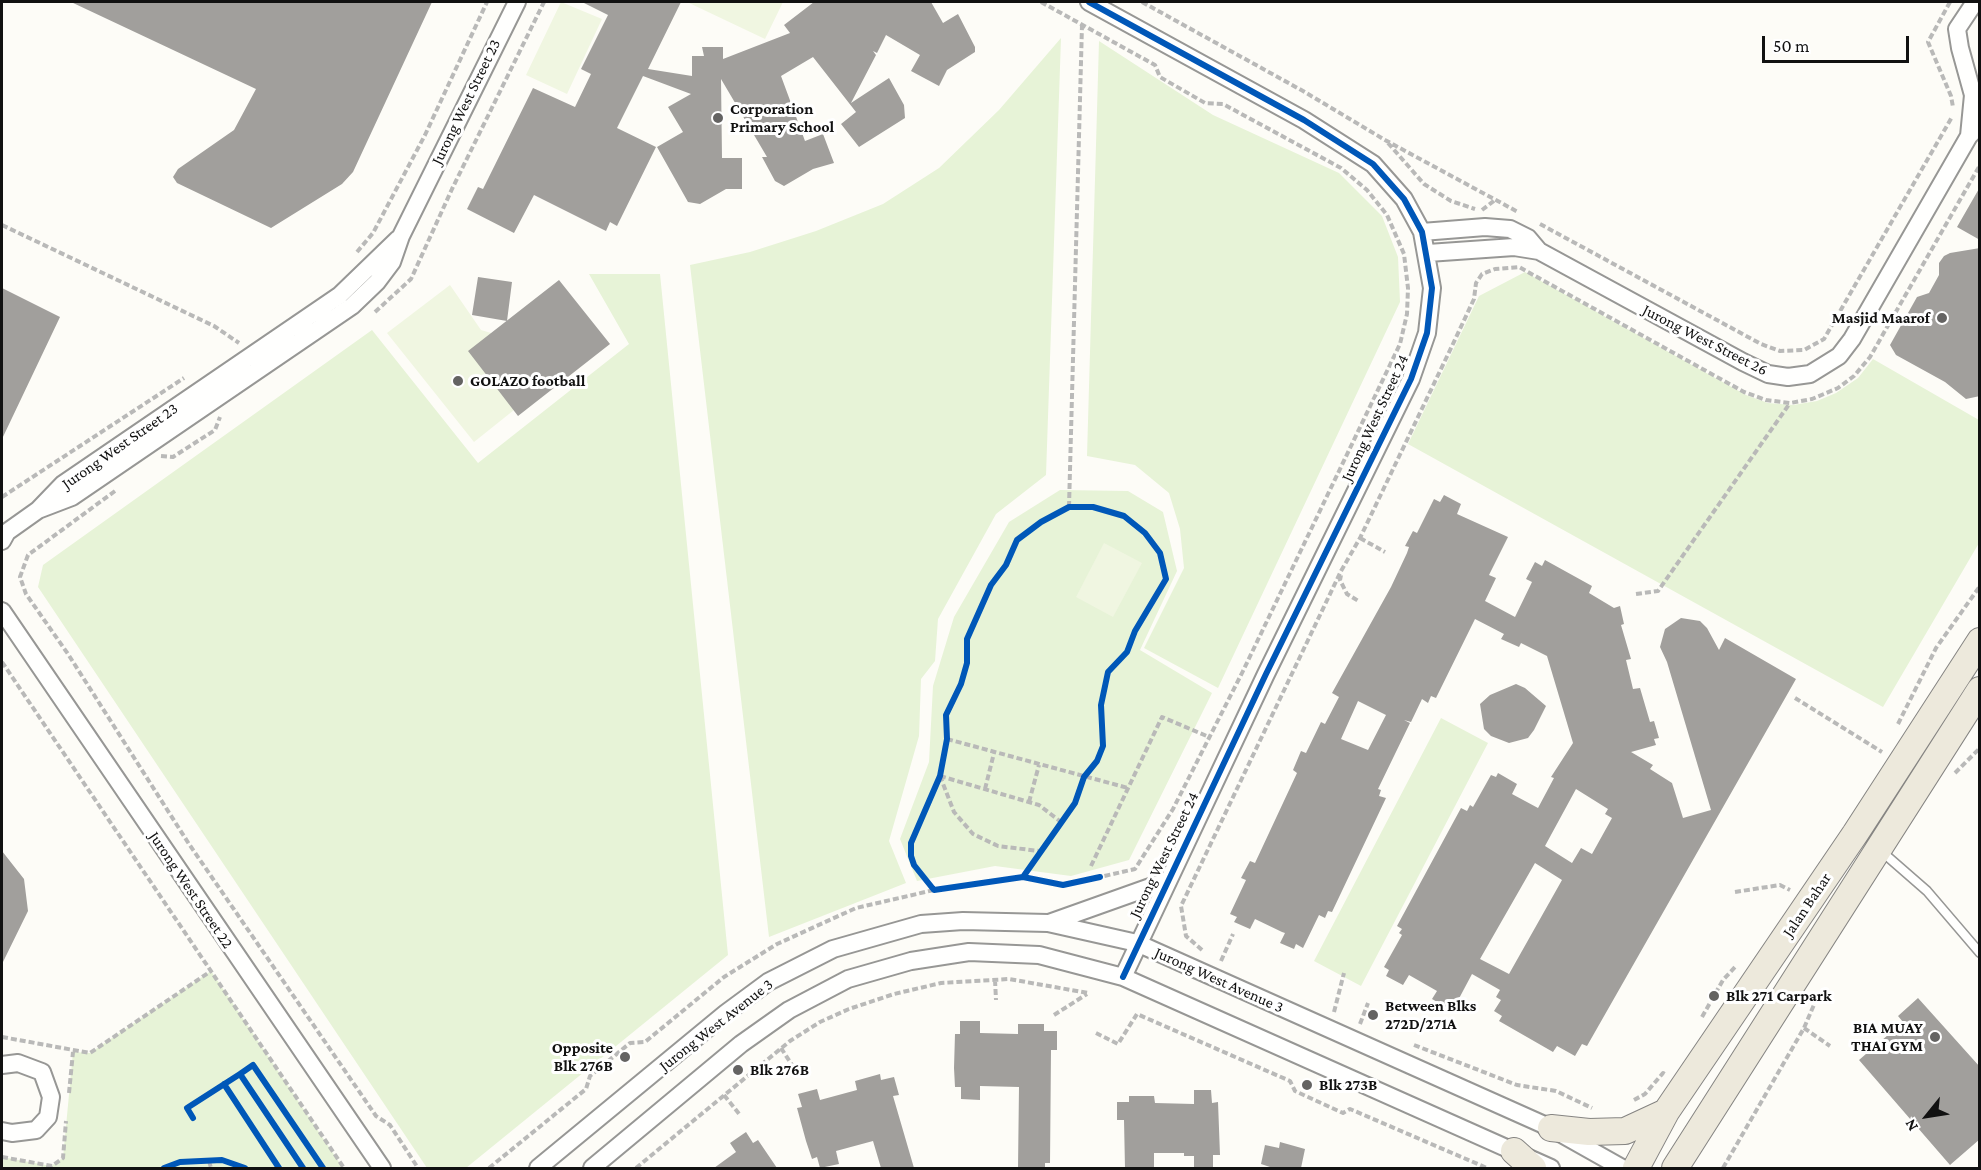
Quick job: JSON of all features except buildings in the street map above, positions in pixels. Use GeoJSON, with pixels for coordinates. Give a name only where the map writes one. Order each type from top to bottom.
{"type":"FeatureCollection","features":[{"type":"Feature","properties":{"kind":"main road","name":"Jalan Bahar"},"geometry":{"type":"LineString","coordinates":[[1636,1168],[1666,1112],[1828,874],[1980,641]]}},
{"type":"Feature","properties":{"kind":"main road","name":"Jalan Bahar"},"geometry":{"type":"LineString","coordinates":[[1675,1168],[1863,877],[1980,690]]}},
{"type":"Feature","properties":{"kind":"main road"},"geometry":{"type":"LineString","coordinates":[[1828,874],[1848,870],[1863,877]]}},
{"type":"Feature","properties":{"kind":"main road"},"geometry":{"type":"LineString","coordinates":[[1695,1168],[1725,1090]]}},
{"type":"Feature","properties":{"kind":"main road"},"geometry":{"type":"LineString","coordinates":[[1551,1128],[1589,1132],[1625,1131],[1666,1112]]}},
{"type":"Feature","properties":{"kind":"main road"},"geometry":{"type":"LineString","coordinates":[[1514,1151],[1533,1168]]}},
{"type":"Feature","properties":{"kind":"street","name":"Jurong West Street 23"},"geometry":{"type":"LineString","coordinates":[[2,541],[7,532],[38,510],[72,497],[352,306],[377,282],[392,262],[401,236],[517,2]]}},
{"type":"Feature","properties":{"kind":"street","name":"Jurong West Street 24"},"geometry":{"type":"LineString","coordinates":[[1089,2],[1304,120],[1373,164],[1404,199],[1422,232],[1428,254],[1432,288],[1431,311],[1419,360],[1137,943],[1123,977]]}},
{"type":"Feature","properties":{"kind":"street","name":"Jurong West Street 26"},"geometry":{"type":"LineString","coordinates":[[1428,254],[1514,248],[1539,251],[1768,374],[1788,377],[1810,374],[1839,356],[1868,315],[1974,130],[1973,95],[1957,29],[1975,2]]}},
{"type":"Feature","properties":{"kind":"street","name":"Jurong West Street 26"},"geometry":{"type":"LineString","coordinates":[[1422,232],[1501,227],[1528,238],[1539,251]]}},
{"type":"Feature","properties":{"kind":"street","name":"Jurong West Street 22"},"geometry":{"type":"LineString","coordinates":[[2,611],[382,1168]]}},
{"type":"Feature","properties":{"kind":"street","name":"Jurong West Street 24"},"geometry":{"type":"LineString","coordinates":[[1048,924],[1167,881]]}},
{"type":"Feature","properties":{"kind":"street","name":"Jurong West Avenue 3"},"geometry":{"type":"LineString","coordinates":[[538,1168],[726,1013],[768,982],[834,949],[921,924],[963,921],[1048,924],[1137,943],[1551,1128],[1622,1168]]}},
{"type":"Feature","properties":{"kind":"street","name":"Jurong West Avenue 3"},"geometry":{"type":"LineString","coordinates":[[592,1168],[741,1044],[789,1010],[848,979],[911,960],[969,952],[1039,955],[1123,977],[1551,1168]]}},
{"type":"Feature","properties":{"kind":"street"},"geometry":{"type":"LineString","coordinates":[[2,1065],[18,1063],[42,1072],[51,1097],[48,1117],[36,1130],[12,1133],[2,1131]]}},
{"type":"Feature","properties":{"kind":"lane"},"geometry":{"type":"LineString","coordinates":[[1880,849],[1927,891],[1980,953]]}},
{"type":"Feature","properties":{"kind":"path"},"geometry":{"type":"LineString","coordinates":[[353,256],[373,233],[426,135],[487,2]]}},
{"type":"Feature","properties":{"kind":"path"},"geometry":{"type":"LineString","coordinates":[[369,317],[411,279],[452,189],[544,2]]}},
{"type":"Feature","properties":{"kind":"path"},"geometry":{"type":"LineString","coordinates":[[1041,2],[1155,66],[1160,76],[1205,104],[1222,104],[1341,168],[1367,190],[1387,215],[1404,254],[1407,314],[1400,344],[1173,809],[1135,869],[1091,879]]}},
{"type":"Feature","properties":{"kind":"path"},"geometry":{"type":"LineString","coordinates":[[1142,2],[1303,91],[1385,140],[1526,216]]}},
{"type":"Feature","properties":{"kind":"path"},"geometry":{"type":"LineString","coordinates":[[1536,222],[1761,344],[1780,351],[1804,350],[1824,339],[1952,119],[1951,96],[1928,42],[1950,2]]}},
{"type":"Feature","properties":{"kind":"path"},"geometry":{"type":"LineString","coordinates":[[1069,507],[1082,24]]}},
{"type":"Feature","properties":{"kind":"path"},"geometry":{"type":"LineString","coordinates":[[1385,140],[1424,184],[1451,201],[1482,211],[1495,199]]}},
{"type":"Feature","properties":{"kind":"path"},"geometry":{"type":"LineString","coordinates":[[1206,953],[1186,936],[1181,906],[1474,299],[1476,283],[1482,274],[1495,269],[1519,267],[1744,392],[1766,400],[1790,403],[1812,399],[1838,388],[1854,376],[1870,357],[1980,165]]}},
{"type":"Feature","properties":{"kind":"path"},"geometry":{"type":"LineString","coordinates":[[2,225],[214,326],[239,343]]}},
{"type":"Feature","properties":{"kind":"path"},"geometry":{"type":"LineString","coordinates":[[230,349],[249,337]]}},
{"type":"Feature","properties":{"kind":"path"},"geometry":{"type":"LineString","coordinates":[[2,497],[193,372]]}},
{"type":"Feature","properties":{"kind":"path"},"geometry":{"type":"LineString","coordinates":[[1636,594],[1658,591],[1790,403]]}},
{"type":"Feature","properties":{"kind":"path"},"geometry":{"type":"LineString","coordinates":[[159,456],[173,457],[215,430],[221,415]]}},
{"type":"Feature","properties":{"kind":"path"},"geometry":{"type":"LineString","coordinates":[[123,485],[88,513],[41,542],[28,555],[20,577],[26,594],[68,654],[195,854],[376,1116],[390,1125],[418,1168]]}},
{"type":"Feature","properties":{"kind":"path"},"geometry":{"type":"LineString","coordinates":[[1061,511],[1069,507],[1077,507]]}},
{"type":"Feature","properties":{"kind":"path"},"geometry":{"type":"LineString","coordinates":[[1360,538],[1385,552]]}},
{"type":"Feature","properties":{"kind":"path"},"geometry":{"type":"LineString","coordinates":[[1341,571],[1342,585],[1347,594],[1360,602]]}},
{"type":"Feature","properties":{"kind":"path"},"geometry":{"type":"LineString","coordinates":[[1894,732],[1936,648],[1980,586]]}},
{"type":"Feature","properties":{"kind":"path"},"geometry":{"type":"LineString","coordinates":[[2,662],[344,1168]]}},
{"type":"Feature","properties":{"kind":"path"},"geometry":{"type":"LineString","coordinates":[[1795,698],[1883,753]]}},
{"type":"Feature","properties":{"kind":"path"},"geometry":{"type":"LineString","coordinates":[[1091,866],[1162,717],[1209,737]]}},
{"type":"Feature","properties":{"kind":"path"},"geometry":{"type":"LineString","coordinates":[[945,748],[946,731]]}},
{"type":"Feature","properties":{"kind":"path"},"geometry":{"type":"LineString","coordinates":[[947,739],[1083,780],[1128,788]]}},
{"type":"Feature","properties":{"kind":"path"},"geometry":{"type":"LineString","coordinates":[[1877,762],[1888,742]]}},
{"type":"Feature","properties":{"kind":"path"},"geometry":{"type":"LineString","coordinates":[[985,789],[994,753]]}},
{"type":"Feature","properties":{"kind":"path"},"geometry":{"type":"LineString","coordinates":[[1029,802],[1039,765]]}},
{"type":"Feature","properties":{"kind":"path"},"geometry":{"type":"LineString","coordinates":[[935,785],[942,767]]}},
{"type":"Feature","properties":{"kind":"path"},"geometry":{"type":"LineString","coordinates":[[1083,780],[1091,769]]}},
{"type":"Feature","properties":{"kind":"path"},"geometry":{"type":"LineString","coordinates":[[940,776],[1039,805],[1061,822]]}},
{"type":"Feature","properties":{"kind":"path"},"geometry":{"type":"LineString","coordinates":[[940,776],[954,812],[973,834],[998,846],[1039,851]]}},
{"type":"Feature","properties":{"kind":"path"},"geometry":{"type":"LineString","coordinates":[[1055,829],[1068,812]]}},
{"type":"Feature","properties":{"kind":"path"},"geometry":{"type":"LineString","coordinates":[[1034,860],[1045,844]]}},
{"type":"Feature","properties":{"kind":"path"},"geometry":{"type":"LineString","coordinates":[[928,880],[934,890]]}},
{"type":"Feature","properties":{"kind":"path"},"geometry":{"type":"LineString","coordinates":[[1735,892],[1780,885],[1794,892],[1789,900]]}},
{"type":"Feature","properties":{"kind":"path"},"geometry":{"type":"LineString","coordinates":[[489,1168],[586,1089],[590,1076],[630,1043],[645,1042],[724,977],[777,944],[856,908],[944,888]]}},
{"type":"Feature","properties":{"kind":"path"},"geometry":{"type":"LineString","coordinates":[[1221,961],[1233,934]]}},
{"type":"Feature","properties":{"kind":"path"},"geometry":{"type":"LineString","coordinates":[[1176,941],[1186,936]]}},
{"type":"Feature","properties":{"kind":"path"},"geometry":{"type":"LineString","coordinates":[[1213,957],[1232,966]]}},
{"type":"Feature","properties":{"kind":"path"},"geometry":{"type":"LineString","coordinates":[[1700,1021],[1723,980],[1738,964]]}},
{"type":"Feature","properties":{"kind":"path"},"geometry":{"type":"LineString","coordinates":[[2,1037],[90,1053],[211,970]]}},
{"type":"Feature","properties":{"kind":"path"},"geometry":{"type":"LineString","coordinates":[[1334,1013],[1344,974]]}},
{"type":"Feature","properties":{"kind":"path"},"geometry":{"type":"LineString","coordinates":[[636,1168],[781,1048],[820,1022],[894,994],[940,983],[1009,979],[1088,993],[1054,1015]]}},
{"type":"Feature","properties":{"kind":"path"},"geometry":{"type":"LineString","coordinates":[[995,980],[996,1000]]}},
{"type":"Feature","properties":{"kind":"path"},"geometry":{"type":"LineString","coordinates":[[1360,1024],[1368,1003]]}},
{"type":"Feature","properties":{"kind":"path"},"geometry":{"type":"LineString","coordinates":[[1324,1008],[1342,1016]]}},
{"type":"Feature","properties":{"kind":"path"},"geometry":{"type":"LineString","coordinates":[[1096,1033],[1118,1044],[1137,1014],[1290,1081],[1295,1091],[1343,1113],[1350,1109],[1486,1168]]}},
{"type":"Feature","properties":{"kind":"path"},"geometry":{"type":"LineString","coordinates":[[1351,1020],[1367,1027]]}},
{"type":"Feature","properties":{"kind":"path"},"geometry":{"type":"LineString","coordinates":[[1803,1028],[1830,1046]]}},
{"type":"Feature","properties":{"kind":"path"},"geometry":{"type":"LineString","coordinates":[[1410,1044],[1517,1085],[1556,1091],[1596,1109]]}},
{"type":"Feature","properties":{"kind":"path"},"geometry":{"type":"LineString","coordinates":[[781,1048],[796,1071]]}},
{"type":"Feature","properties":{"kind":"path"},"geometry":{"type":"LineString","coordinates":[[1629,1103],[1645,1094],[1663,1073],[1669,1077]]}},
{"type":"Feature","properties":{"kind":"path"},"geometry":{"type":"LineString","coordinates":[[193,1118],[187,1108],[240,1074],[303,1168]]}},
{"type":"Feature","properties":{"kind":"path"},"geometry":{"type":"LineString","coordinates":[[224,1084],[230,1093]]}},
{"type":"Feature","properties":{"kind":"path"},"geometry":{"type":"LineString","coordinates":[[724,1095],[740,1115]]}},
{"type":"Feature","properties":{"kind":"path"},"geometry":{"type":"LineString","coordinates":[[209,1160],[211,1168]]}},
{"type":"Feature","properties":{"kind":"green space"},"geometry":{"type":"Polygon","coordinates":[[[561,2],[602,19],[567,94],[526,75],[561,2]]]}},
{"type":"Feature","properties":{"kind":"green space"},"geometry":{"type":"Polygon","coordinates":[[[687,2],[783,2],[765,39],[687,2]]]}},
{"type":"Feature","properties":{"kind":"green space"},"geometry":{"type":"Polygon","coordinates":[[[1061,38],[1046,475],[996,514],[938,619],[935,661],[921,679],[919,736],[889,841],[906,883],[769,937],[690,265],[750,252],[816,231],[883,204],[939,168],[999,110],[1061,38]]]}},
{"type":"Feature","properties":{"kind":"green space"},"geometry":{"type":"Polygon","coordinates":[[[1099,41],[1213,115],[1339,173],[1382,216],[1398,257],[1400,302],[1218,688],[1144,648],[1184,568],[1180,529],[1169,493],[1135,465],[1087,456],[1099,41]]]}},
{"type":"Feature","properties":{"kind":"green space"},"geometry":{"type":"Polygon","coordinates":[[[1525,272],[1746,395],[1768,403],[1793,405],[1817,401],[1836,393],[1858,378],[1873,359],[1979,420],[1979,543],[1883,707],[1408,444],[1479,296],[1525,272]]]}},
{"type":"Feature","properties":{"kind":"green space"},"geometry":{"type":"Polygon","coordinates":[[[589,274],[660,274],[728,955],[466,1168],[427,1168],[38,587],[43,565],[372,330],[478,463],[629,344],[589,274]]]}},
{"type":"Feature","properties":{"kind":"green space","name":"GOLAZO football"},"geometry":{"type":"Polygon","coordinates":[[[450,285],[481,330],[498,335],[514,410],[474,442],[387,333],[450,285]]]}},
{"type":"Feature","properties":{"kind":"green space"},"geometry":{"type":"Polygon","coordinates":[[[1060,490],[1128,491],[1163,512],[1177,571],[1140,650],[1212,693],[1129,860],[1071,876],[995,866],[917,881],[900,839],[929,762],[933,686],[954,617],[1009,522],[1060,490]]]}},
{"type":"Feature","properties":{"kind":"green space"},"geometry":{"type":"Polygon","coordinates":[[[1104,543],[1142,563],[1113,617],[1076,597],[1104,543]]]}},
{"type":"Feature","properties":{"kind":"green space"},"geometry":{"type":"Polygon","coordinates":[[[1441,718],[1488,743],[1361,986],[1314,961],[1441,718]]]}},
{"type":"Feature","properties":{"kind":"green space"},"geometry":{"type":"Polygon","coordinates":[[[211,971],[343,1168],[2,1168],[2,1157],[51,1166],[63,1158],[73,1052],[90,1053],[211,971]]]}},
{"type":"Feature","properties":{"kind":"cycle path"},"geometry":{"type":"LineString","coordinates":[[1089,2],[1304,120],[1373,164],[1404,199],[1422,232],[1432,288],[1427,333],[1411,379],[1266,674],[1123,977]]}},
{"type":"Feature","properties":{"kind":"cycle path"},"geometry":{"type":"LineString","coordinates":[[1023,877],[1075,803],[1084,777],[1097,761],[1103,746],[1101,705],[1108,672],[1127,652],[1135,631],[1166,579],[1160,553],[1145,533],[1124,516],[1093,507],[1069,507],[1041,522],[1017,540],[1006,565],[991,585],[967,639],[967,663],[961,684],[946,715],[947,739],[940,776],[911,843],[911,856],[914,865],[934,890],[1023,877],[1063,885],[1100,877]]}},
{"type":"Feature","properties":{"kind":"cycle path"},"geometry":{"type":"LineString","coordinates":[[240,1074],[253,1065],[323,1168]]}},
{"type":"Feature","properties":{"kind":"cycle path"},"geometry":{"type":"LineString","coordinates":[[193,1118],[187,1108],[240,1074],[303,1168]]}},
{"type":"Feature","properties":{"kind":"cycle path"},"geometry":{"type":"LineString","coordinates":[[224,1084],[279,1168]]}},
{"type":"Feature","properties":{"kind":"cycle path"},"geometry":{"type":"LineString","coordinates":[[164,1168],[180,1162],[222,1160],[245,1168]]}},
{"type":"Feature","properties":{"kind":"place","name":"Corporation Primary School"},"geometry":{"type":"Point","coordinates":[718,118]}},
{"type":"Feature","properties":{"kind":"place","name":"Masjid Maarof"},"geometry":{"type":"Point","coordinates":[1942,318]}},
{"type":"Feature","properties":{"kind":"place","name":"GOLAZO football"},"geometry":{"type":"Point","coordinates":[458,381]}},
{"type":"Feature","properties":{"kind":"place","name":"Blk 271 Carpark"},"geometry":{"type":"Point","coordinates":[1714,996]}},
{"type":"Feature","properties":{"kind":"place","name":"Between Blks 272D/271A"},"geometry":{"type":"Point","coordinates":[1373,1015]}},
{"type":"Feature","properties":{"kind":"place","name":"BIA MUAY THAI GYM"},"geometry":{"type":"Point","coordinates":[1935,1037]}},
{"type":"Feature","properties":{"kind":"place","name":"Opposite Blk 276B"},"geometry":{"type":"Point","coordinates":[625,1057]}},
{"type":"Feature","properties":{"kind":"place","name":"Blk 276B"},"geometry":{"type":"Point","coordinates":[738,1070]}},
{"type":"Feature","properties":{"kind":"place","name":"Blk 273B"},"geometry":{"type":"Point","coordinates":[1307,1085]}}]}
